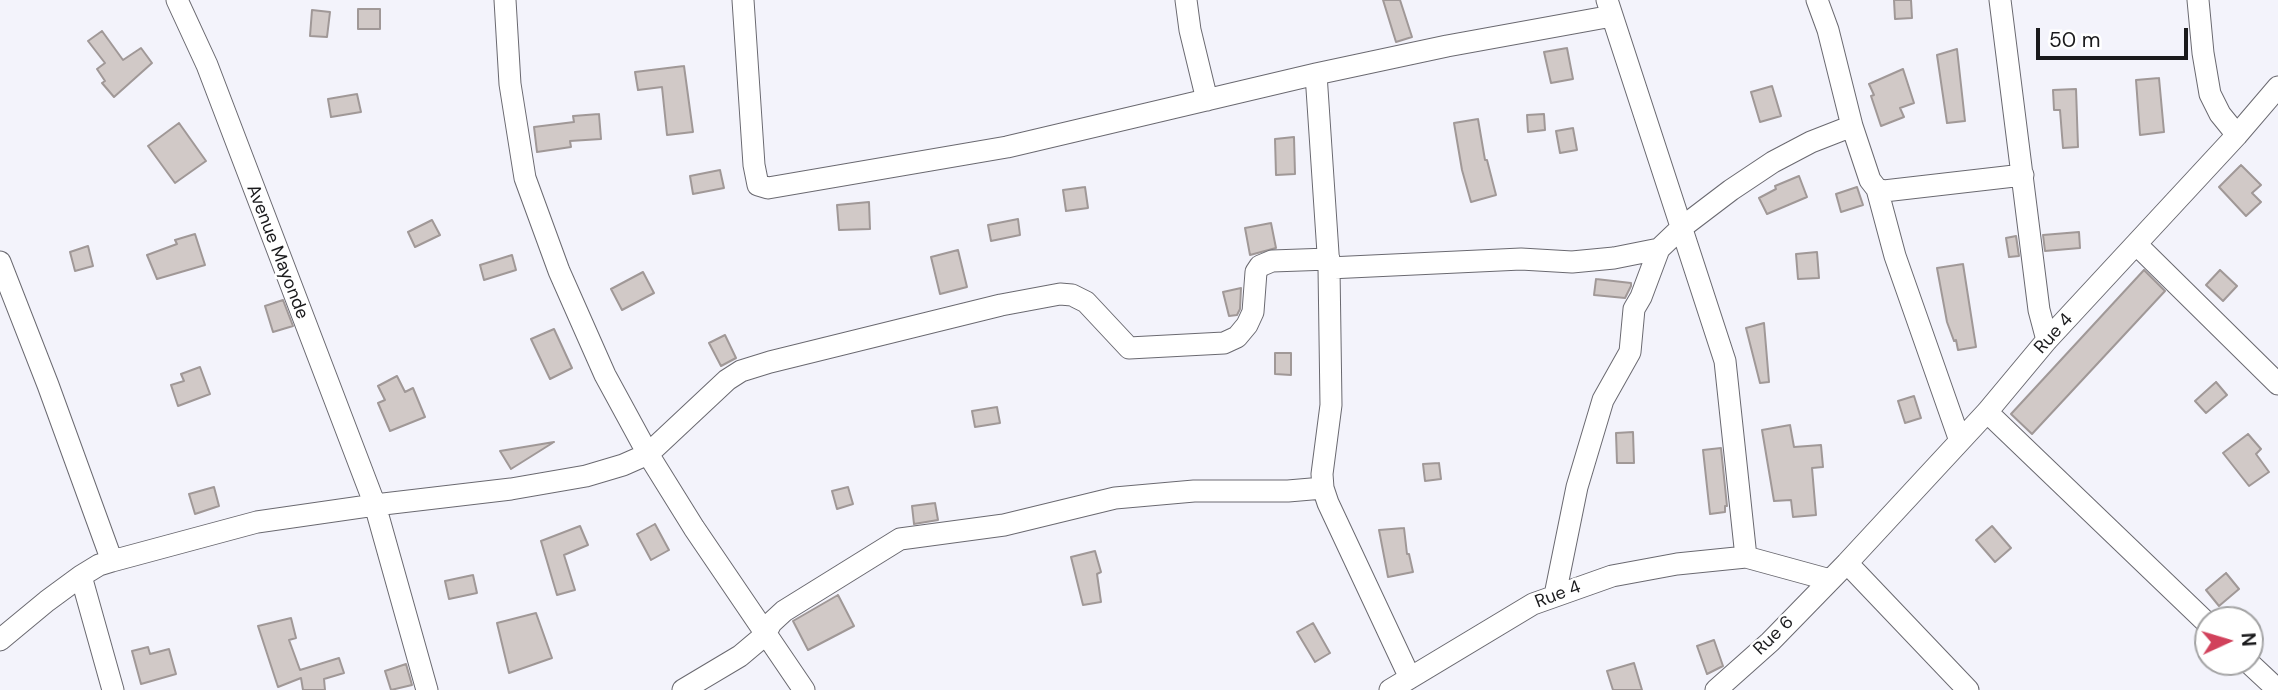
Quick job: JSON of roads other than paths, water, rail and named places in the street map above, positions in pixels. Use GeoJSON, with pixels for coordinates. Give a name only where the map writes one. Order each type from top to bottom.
{"type":"FeatureCollection","features":[{"type":"Feature","properties":{"kind":"street","name":"Avenue Mayonde"},"geometry":{"type":"LineString","coordinates":[[177,0],[207,65],[375,505],[427,690]]}},
{"type":"Feature","properties":{"kind":"street"},"geometry":{"type":"LineString","coordinates":[[505,0],[510,84],[526,178],[559,271],[605,375],[648,454],[765,635],[804,690]]}},
{"type":"Feature","properties":{"kind":"street"},"geometry":{"type":"LineString","coordinates":[[743,0],[754,165],[758,184],[763,188],[784,187],[1007,147],[1610,8],[1725,361],[1746,557],[1830,580]]}},
{"type":"Feature","properties":{"kind":"street"},"geometry":{"type":"LineString","coordinates":[[1185,0],[1207,100]]}},
{"type":"Feature","properties":{"kind":"street"},"geometry":{"type":"LineString","coordinates":[[1818,0],[1852,126],[1870,180],[1877,188],[1884,191],[2023,175]]}},
{"type":"Feature","properties":{"kind":"street"},"geometry":{"type":"LineString","coordinates":[[2000,0],[2039,310],[2047,340]]}},
{"type":"Feature","properties":{"kind":"street"},"geometry":{"type":"LineString","coordinates":[[2198,0],[2210,94],[2236,135]]}},
{"type":"Feature","properties":{"kind":"street"},"geometry":{"type":"LineString","coordinates":[[1316,74],[1329,263],[1331,405],[1322,474],[1323,488],[1410,678]]}},
{"type":"Feature","properties":{"kind":"street","name":"Rue 4"},"geometry":{"type":"LineString","coordinates":[[1830,580],[1987,412],[2047,340],[2236,135],[2275,97]]}},
{"type":"Feature","properties":{"kind":"street"},"geometry":{"type":"LineString","coordinates":[[1555,595],[1584,462],[1603,400],[1630,352],[1633,309],[1641,297],[1659,249],[1681,228],[1773,162],[1811,142],[1852,126]]}},
{"type":"Feature","properties":{"kind":"street"},"geometry":{"type":"LineString","coordinates":[[1877,188],[1895,256],[1960,441]]}},
{"type":"Feature","properties":{"kind":"street"},"geometry":{"type":"LineString","coordinates":[[2136,244],[2278,384]]}},
{"type":"Feature","properties":{"kind":"street"},"geometry":{"type":"LineString","coordinates":[[0,640],[47,600],[99,565],[257,522],[511,489],[586,476],[648,454],[727,380],[741,372],[770,362],[1000,305],[1060,294],[1072,295],[1086,302],[1129,348],[1224,343],[1237,337],[1247,325],[1253,312],[1256,272],[1260,266],[1272,261],[1329,263],[1521,259],[1572,262],[1614,258],[1659,249]]}},
{"type":"Feature","properties":{"kind":"street"},"geometry":{"type":"LineString","coordinates":[[0,262],[68,437],[112,561]]}},
{"type":"Feature","properties":{"kind":"street"},"geometry":{"type":"LineString","coordinates":[[1987,412],[2194,611]]}},
{"type":"Feature","properties":{"kind":"street"},"geometry":{"type":"LineString","coordinates":[[683,690],[740,656],[765,635],[771,624],[784,611],[900,538],[1004,525],[1115,498],[1194,491],[1276,492],[1323,488]]}},
{"type":"Feature","properties":{"kind":"street","name":"Rue 4"},"geometry":{"type":"LineString","coordinates":[[1390,690],[1532,604],[1555,595],[1612,576],[1677,564],[1746,557]]}},
{"type":"Feature","properties":{"kind":"street"},"geometry":{"type":"LineString","coordinates":[[1847,563],[1968,690]]}},
{"type":"Feature","properties":{"kind":"street"},"geometry":{"type":"LineString","coordinates":[[81,576],[113,690]]}},
{"type":"Feature","properties":{"kind":"street","name":"Rue 6"},"geometry":{"type":"LineString","coordinates":[[1716,690],[1770,642],[1830,580]]}},
{"type":"Feature","properties":{"kind":"street"},"geometry":{"type":"LineString","coordinates":[[2263,676],[2278,690]]}}]}
